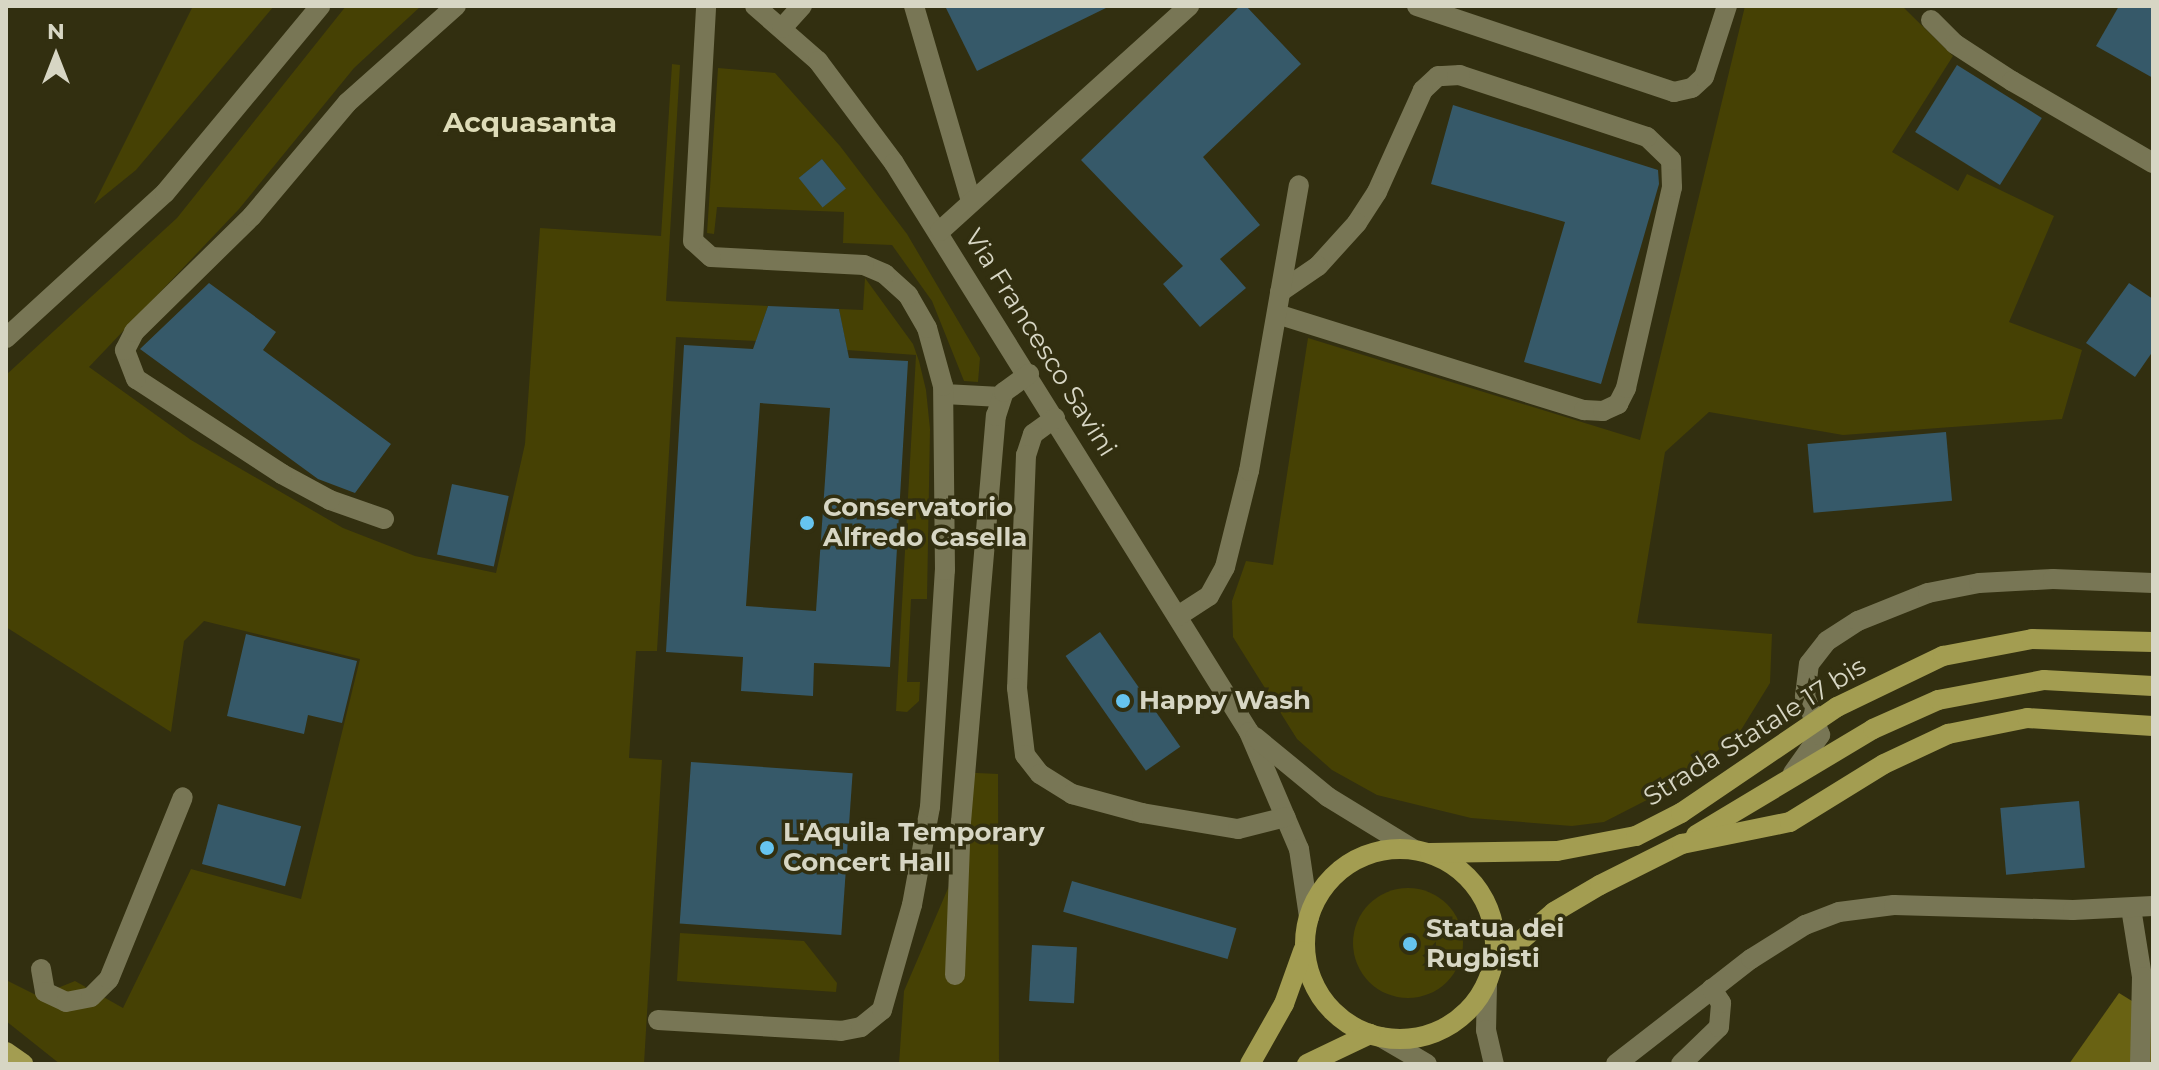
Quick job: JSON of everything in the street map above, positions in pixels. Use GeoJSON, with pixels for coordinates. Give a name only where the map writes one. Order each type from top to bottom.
{"type":"FeatureCollection","features":[{"type":"Feature","properties":{"kind":"main road","name":"Strada Statale 17 bis"},"geometry":{"type":"LineString","coordinates":[[1421,851],[1557,851],[1636,836],[1688,809],[1816,720],[1915,666],[1972,648],[2064,638],[2153,642]]}},
{"type":"Feature","properties":{"kind":"main road"},"geometry":{"type":"LineString","coordinates":[[1305,944],[1307,967],[1323,999],[1348,1024],[1376,1035],[1410,1038],[1450,1025],[1472,1007],[1490,974],[1568,903],[1682,844],[1905,713],[1973,689],[2044,680],[2153,686]]}},
{"type":"Feature","properties":{"kind":"main road"},"geometry":{"type":"LineString","coordinates":[[1682,844],[1790,822],[1910,750],[1975,727],[2077,718],[2153,726]]}},
{"type":"Feature","properties":{"kind":"main road"},"geometry":{"type":"LineString","coordinates":[[1250,1064],[1284,1004],[1305,944],[1309,917],[1328,881],[1348,864],[1386,849],[1421,851],[1455,865],[1483,896],[1496,936],[1490,974]]}},
{"type":"Feature","properties":{"kind":"main road"},"geometry":{"type":"LineString","coordinates":[[1307,1064],[1376,1035]]}},
{"type":"Feature","properties":{"kind":"main road"},"geometry":{"type":"LineString","coordinates":[[6,1052],[23,1064]]}},
{"type":"Feature","properties":{"kind":"street"},"geometry":{"type":"LineString","coordinates":[[384,519],[316,494],[242,449],[136,379],[125,350],[134,332],[252,216],[347,103],[456,6]]}},
{"type":"Feature","properties":{"kind":"street"},"geometry":{"type":"LineString","coordinates":[[658,1020],[841,1031],[869,1023],[886,1002],[912,905],[933,785],[946,523],[944,394],[924,322],[908,295],[885,274],[845,262],[711,257],[697,249],[692,230],[706,6]]}},
{"type":"Feature","properties":{"kind":"street","name":"Via Francesco Savini"},"geometry":{"type":"LineString","coordinates":[[755,6],[782,28],[849,100],[940,231],[1249,732],[1286,817],[1304,868],[1309,917]]}},
{"type":"Feature","properties":{"kind":"street"},"geometry":{"type":"LineString","coordinates":[[782,28],[802,6]]}},
{"type":"Feature","properties":{"kind":"street"},"geometry":{"type":"LineString","coordinates":[[914,6],[971,201]]}},
{"type":"Feature","properties":{"kind":"street"},"geometry":{"type":"LineString","coordinates":[[940,231],[1189,6]]}},
{"type":"Feature","properties":{"kind":"street"},"geometry":{"type":"LineString","coordinates":[[1417,6],[1674,92],[1692,88],[1704,77],[1727,6]]}},
{"type":"Feature","properties":{"kind":"street"},"geometry":{"type":"LineString","coordinates":[[6,338],[165,193],[314,11]]}},
{"type":"Feature","properties":{"kind":"street"},"geometry":{"type":"LineString","coordinates":[[1931,20],[1955,44],[2012,81],[2153,163]]}},
{"type":"Feature","properties":{"kind":"street"},"geometry":{"type":"LineString","coordinates":[[1277,314],[1584,410],[1603,411],[1618,404],[1626,388],[1672,187],[1671,160],[1647,137],[1460,75],[1438,76],[1423,90],[1377,192],[1357,223],[1318,266],[1280,292]]}},
{"type":"Feature","properties":{"kind":"street"},"geometry":{"type":"LineString","coordinates":[[1178,616],[1209,596],[1225,567],[1247,484],[1299,185]]}},
{"type":"Feature","properties":{"kind":"street"},"geometry":{"type":"LineString","coordinates":[[944,394],[1001,397],[1029,374]]}},
{"type":"Feature","properties":{"kind":"street"},"geometry":{"type":"LineString","coordinates":[[955,975],[961,822],[1001,397]]}},
{"type":"Feature","properties":{"kind":"street"},"geometry":{"type":"LineString","coordinates":[[1055,418],[1033,434],[1026,455],[1017,688],[1025,755],[1040,774],[1072,794],[1142,813],[1238,829],[1286,817]]}},
{"type":"Feature","properties":{"kind":"street"},"geometry":{"type":"LineString","coordinates":[[1780,784],[1813,750],[1820,735],[1804,683],[1816,651],[1846,628],[1899,604],[1961,585],[2013,580],[2153,583]]}},
{"type":"Feature","properties":{"kind":"street","name":"Via Francesco Savini"},"geometry":{"type":"LineString","coordinates":[[1249,732],[1328,797],[1421,851]]}},
{"type":"Feature","properties":{"kind":"street"},"geometry":{"type":"LineString","coordinates":[[41,969],[45,992],[66,1002],[91,997],[109,979],[183,797]]}},
{"type":"Feature","properties":{"kind":"street"},"geometry":{"type":"LineString","coordinates":[[1616,1064],[1712,989],[1805,925],[1850,908],[2153,906]]}},
{"type":"Feature","properties":{"kind":"street"},"geometry":{"type":"LineString","coordinates":[[2131,908],[2142,977],[2140,1064]]}},
{"type":"Feature","properties":{"kind":"street"},"geometry":{"type":"LineString","coordinates":[[1490,974],[1486,1030],[1494,1064]]}},
{"type":"Feature","properties":{"kind":"street"},"geometry":{"type":"LineString","coordinates":[[1681,1064],[1719,1027],[1721,1003],[1712,989]]}},
{"type":"Feature","properties":{"kind":"street"},"geometry":{"type":"LineString","coordinates":[[1376,1035],[1427,1064]]}},
{"type":"Feature","properties":{"kind":"shaded area"},"geometry":{"type":"Polygon","coordinates":[[[193,6],[274,6],[136,170],[94,204],[193,6]]]}},
{"type":"Feature","properties":{"kind":"shaded area"},"geometry":{"type":"Polygon","coordinates":[[[346,6],[421,6],[354,68],[239,209],[89,367],[191,440],[343,528],[415,556],[496,573],[525,444],[540,228],[661,236],[672,64],[680,65],[666,301],[768,306],[756,341],[676,337],[657,651],[636,651],[629,758],[662,760],[644,1064],[60,1064],[6,1021],[6,980],[38,996],[75,981],[123,1008],[191,869],[301,899],[360,659],[204,621],[184,641],[171,732],[6,627],[6,375],[177,218],[346,6]]]}},
{"type":"Feature","properties":{"kind":"shaded area"},"geometry":{"type":"Polygon","coordinates":[[[1745,6],[1902,6],[1953,56],[1892,152],[1958,191],[1967,174],[2054,216],[2009,322],[2082,350],[2062,419],[1843,435],[1709,412],[1665,452],[1637,623],[1772,634],[1770,683],[1741,730],[1682,782],[1604,822],[1572,826],[1471,818],[1377,795],[1332,770],[1297,739],[1233,637],[1232,601],[1246,561],[1273,565],[1308,338],[1640,440],[1745,6]]]}},
{"type":"Feature","properties":{"kind":"shaded area"},"geometry":{"type":"Polygon","coordinates":[[[718,68],[775,73],[840,146],[907,234],[980,358],[978,382],[964,381],[932,301],[892,245],[843,243],[844,212],[717,207],[714,234],[707,233],[718,68]],[[822,159],[799,178],[823,207],[845,188],[822,159]]]}},
{"type":"Feature","properties":{"kind":"shaded area"},"geometry":{"type":"Polygon","coordinates":[[[865,278],[913,344],[926,390],[930,429],[927,599],[911,599],[907,682],[920,682],[919,701],[907,712],[896,711],[916,355],[847,350],[839,309],[863,310],[865,278]]]}},
{"type":"Feature","properties":{"kind":"shaded area"},"geometry":{"type":"Polygon","coordinates":[[[957,772],[998,774],[999,1064],[899,1064],[904,991],[952,879],[957,772]]]}},
{"type":"Feature","properties":{"kind":"shaded area"},"geometry":{"type":"Polygon","coordinates":[[[1408,888],[1429,893],[1447,904],[1458,922],[1463,943],[1458,964],[1447,982],[1429,993],[1408,998],[1387,993],[1369,982],[1358,964],[1353,943],[1358,922],[1369,904],[1387,893],[1408,888]]]}},
{"type":"Feature","properties":{"kind":"shaded area"},"geometry":{"type":"Polygon","coordinates":[[[680,933],[804,941],[837,983],[836,992],[677,981],[680,933]]]}},
{"type":"Feature","properties":{"kind":"shaded area"},"geometry":{"type":"Polygon","coordinates":[[[2119,993],[2153,1014],[2153,1064],[2069,1064],[2119,993]]]}},
{"type":"Feature","properties":{"kind":"building"},"geometry":{"type":"Polygon","coordinates":[[[945,6],[1110,6],[977,71],[945,6]]]}},
{"type":"Feature","properties":{"kind":"building"},"geometry":{"type":"Polygon","coordinates":[[[1240,6],[1246,6],[1301,64],[1203,157],[1260,225],[1220,259],[1246,288],[1200,327],[1163,284],[1183,266],[1081,160],[1240,6]]]}},
{"type":"Feature","properties":{"kind":"building"},"geometry":{"type":"Polygon","coordinates":[[[2119,6],[2153,6],[2153,78],[2096,46],[2119,6]]]}},
{"type":"Feature","properties":{"kind":"building"},"geometry":{"type":"Polygon","coordinates":[[[1957,65],[2042,118],[2000,185],[1915,132],[1957,65]]]}},
{"type":"Feature","properties":{"kind":"building"},"geometry":{"type":"Polygon","coordinates":[[[1453,105],[1658,170],[1659,184],[1601,384],[1524,362],[1565,222],[1431,184],[1453,105]]]}},
{"type":"Feature","properties":{"kind":"building"},"geometry":{"type":"Polygon","coordinates":[[[822,159],[846,189],[823,207],[799,178],[822,159]]]}},
{"type":"Feature","properties":{"kind":"building"},"geometry":{"type":"Polygon","coordinates":[[[209,283],[276,332],[263,350],[391,444],[355,493],[318,479],[140,349],[209,283]]]}},
{"type":"Feature","properties":{"kind":"building"},"geometry":{"type":"Polygon","coordinates":[[[2129,283],[2153,299],[2153,351],[2135,377],[2086,343],[2129,283]]]}},
{"type":"Feature","properties":{"kind":"building"},"geometry":{"type":"Polygon","coordinates":[[[768,306],[839,309],[849,358],[908,361],[890,667],[814,663],[813,696],[741,691],[743,657],[666,652],[684,345],[753,349],[768,306]],[[760,403],[746,606],[816,611],[830,408],[760,403]]]}},
{"type":"Feature","properties":{"kind":"building"},"geometry":{"type":"Polygon","coordinates":[[[1946,432],[1952,501],[1814,513],[1808,444],[1946,432]]]}},
{"type":"Feature","properties":{"kind":"building"},"geometry":{"type":"Polygon","coordinates":[[[452,484],[509,496],[494,566],[437,554],[452,484]]]}},
{"type":"Feature","properties":{"kind":"building","name":"Happy Wash"},"geometry":{"type":"Polygon","coordinates":[[[1100,632],[1180,747],[1146,771],[1066,656],[1100,632]]]}},
{"type":"Feature","properties":{"kind":"building"},"geometry":{"type":"Polygon","coordinates":[[[246,634],[357,661],[342,723],[308,715],[304,734],[227,716],[246,634]]]}},
{"type":"Feature","properties":{"kind":"building","name":"L'Aquila Temporary Concert Hall"},"geometry":{"type":"Polygon","coordinates":[[[691,762],[853,773],[841,935],[680,924],[691,762]]]}},
{"type":"Feature","properties":{"kind":"building"},"geometry":{"type":"Polygon","coordinates":[[[2079,801],[2085,868],[2006,875],[2000,808],[2079,801]]]}},
{"type":"Feature","properties":{"kind":"building"},"geometry":{"type":"Polygon","coordinates":[[[218,804],[301,826],[285,886],[202,864],[218,804]]]}},
{"type":"Feature","properties":{"kind":"building"},"geometry":{"type":"Polygon","coordinates":[[[1072,881],[1236,928],[1228,959],[1063,912],[1072,881]]]}},
{"type":"Feature","properties":{"kind":"building"},"geometry":{"type":"Polygon","coordinates":[[[1032,945],[1077,947],[1074,1003],[1029,1001],[1032,945]]]}},
{"type":"Feature","properties":{"kind":"place","name":"Conservatorio Alfredo Casella"},"geometry":{"type":"Point","coordinates":[807,523]}},
{"type":"Feature","properties":{"kind":"place","name":"Happy Wash"},"geometry":{"type":"Point","coordinates":[1123,701]}},
{"type":"Feature","properties":{"kind":"place","name":"L'Aquila Temporary Concert Hall"},"geometry":{"type":"Point","coordinates":[767,848]}},
{"type":"Feature","properties":{"kind":"place","name":"Statua dei Rugbisti"},"geometry":{"type":"Point","coordinates":[1410,944]}},
{"type":"Feature","properties":{"kind":"district","name":"Acquasanta"},"geometry":{"type":"Point","coordinates":[530,122]}}]}
